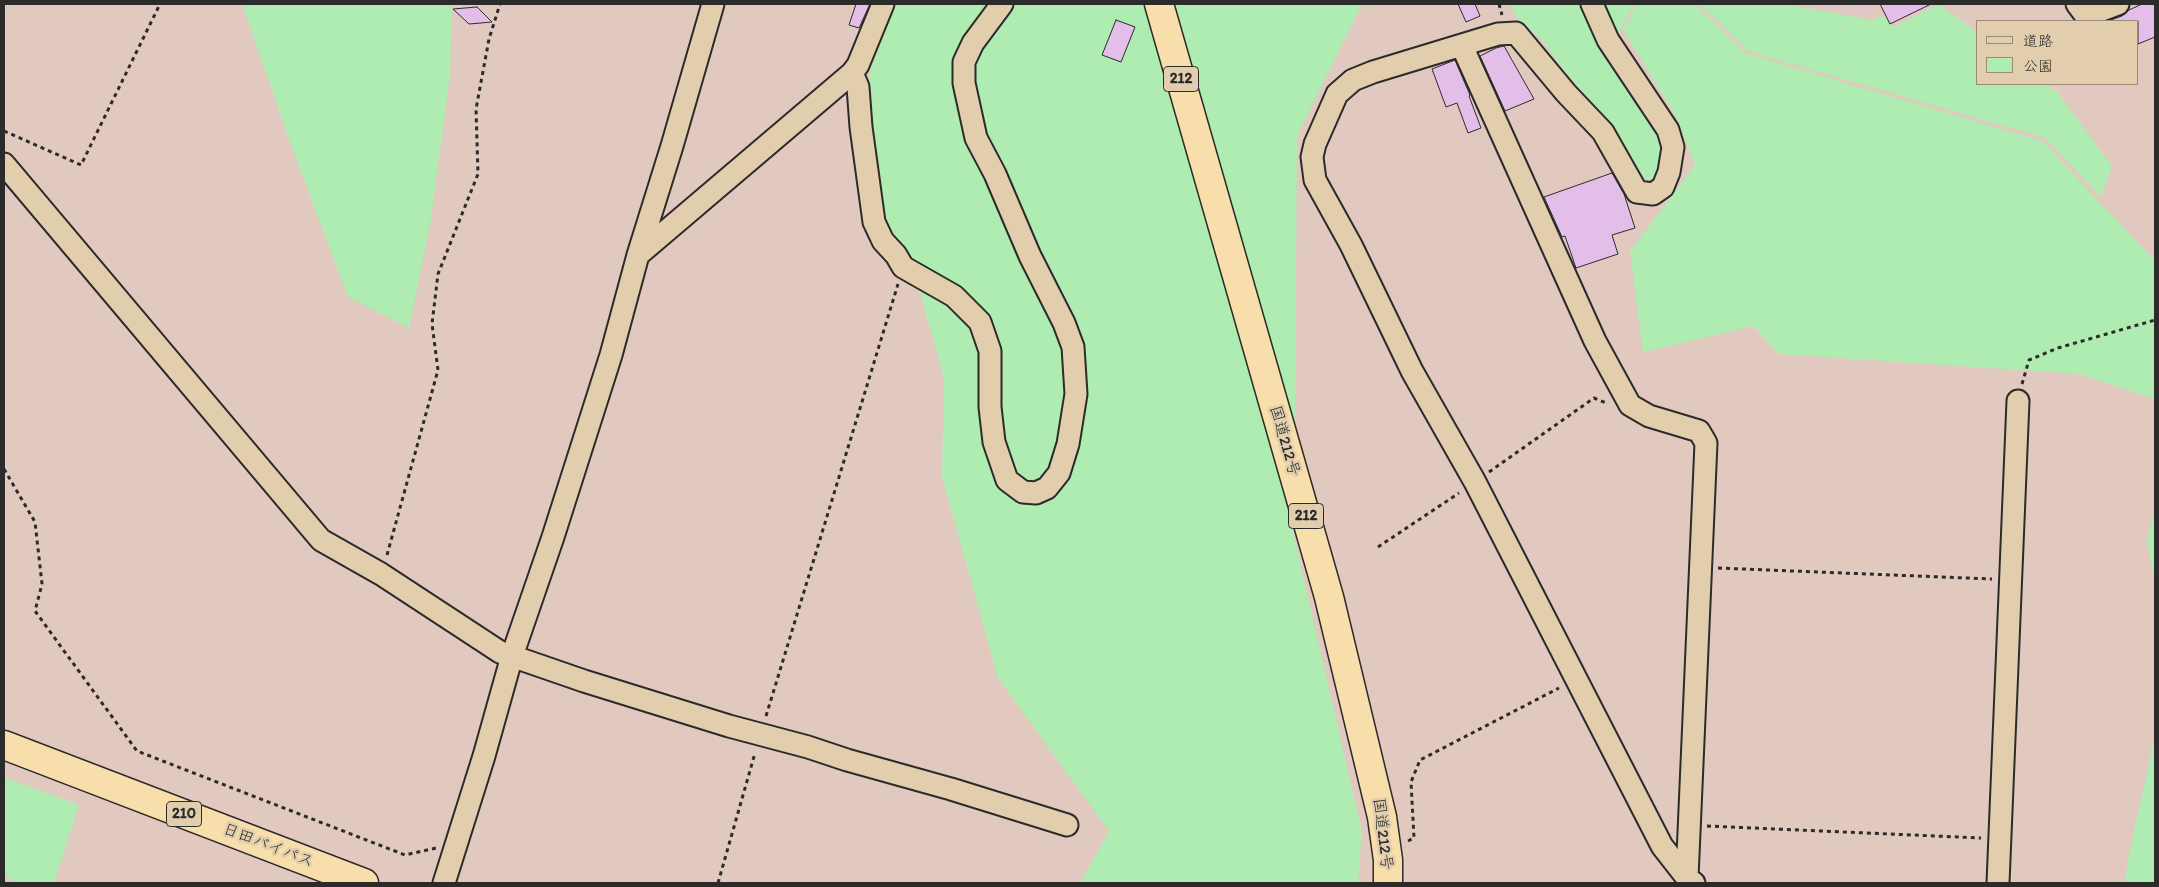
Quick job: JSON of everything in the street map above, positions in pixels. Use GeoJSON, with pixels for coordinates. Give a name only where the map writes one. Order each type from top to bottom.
{"type":"FeatureCollection","features":[{"type":"Feature","properties":{"kind":"highway","name":"国道212号"},"geometry":{"type":"LineString","coordinates":[[1159,4],[1329,597],[1382,816],[1388,860],[1388,883]]}},
{"type":"Feature","properties":{"kind":"highway","name":"日田バイパス"},"geometry":{"type":"LineString","coordinates":[[4,745],[364,883]]}},
{"type":"Feature","properties":{"kind":"street"},"geometry":{"type":"LineString","coordinates":[[444,883],[484,756],[512,656],[611,355],[638,255],[672,146],[712,4]]}},
{"type":"Feature","properties":{"kind":"street"},"geometry":{"type":"LineString","coordinates":[[638,255],[852,73],[858,66],[883,4]]}},
{"type":"Feature","properties":{"kind":"street"},"geometry":{"type":"LineString","coordinates":[[852,73],[858,87],[861,127],[874,222],[883,241],[896,255],[903,267],[954,296],[980,322],[990,351],[990,407],[994,442],[1007,480],[1023,492],[1036,493],[1047,488],[1059,473],[1068,444],[1076,394],[1073,347],[1064,324],[1030,256],[995,174],[976,138],[964,83],[964,62],[973,43],[1002,4]]}},
{"type":"Feature","properties":{"kind":"street"},"geometry":{"type":"LineString","coordinates":[[1592,4],[1608,40],[1668,130],[1671,138],[1673,147],[1669,172],[1663,187],[1653,194],[1637,192],[1603,132],[1566,93],[1516,33],[1498,34],[1353,80],[1337,94],[1315,144],[1312,157],[1315,180],[1351,245],[1412,371],[1475,482],[1662,846],[1691,881]]}},
{"type":"Feature","properties":{"kind":"street"},"geometry":{"type":"LineString","coordinates":[[2077,4],[2086,16],[2118,4]]}},
{"type":"Feature","properties":{"kind":"street"},"geometry":{"type":"LineString","coordinates":[[1462,46],[1595,341],[1630,405],[1649,416],[1699,431],[1706,444],[1689,825],[1691,881]]}},
{"type":"Feature","properties":{"kind":"street"},"geometry":{"type":"LineString","coordinates":[[4,164],[321,540],[381,574],[500,652],[584,681],[729,726],[760,733],[1067,825]]}},
{"type":"Feature","properties":{"kind":"street"},"geometry":{"type":"LineString","coordinates":[[1998,883],[2018,401]]}},
{"type":"Feature","properties":{"kind":"path"},"geometry":{"type":"LineString","coordinates":[[4,130],[81,165],[160,4]]}},
{"type":"Feature","properties":{"kind":"path"},"geometry":{"type":"LineString","coordinates":[[381,574],[438,370],[432,324],[438,274],[478,174],[476,110],[489,39],[500,4]]}},
{"type":"Feature","properties":{"kind":"path"},"geometry":{"type":"LineString","coordinates":[[718,883],[747,788],[760,733],[903,267]]}},
{"type":"Feature","properties":{"kind":"path"},"geometry":{"type":"LineString","coordinates":[[2018,401],[2029,360],[2058,348],[2155,320]]}},
{"type":"Feature","properties":{"kind":"path"},"geometry":{"type":"LineString","coordinates":[[1378,547],[1475,482],[1594,398],[1608,404]]}},
{"type":"Feature","properties":{"kind":"path"},"geometry":{"type":"LineString","coordinates":[[4,469],[35,522],[42,584],[34,611],[137,751],[405,855],[456,844]]}},
{"type":"Feature","properties":{"kind":"path"},"geometry":{"type":"LineString","coordinates":[[1700,567],[2010,579]]}},
{"type":"Feature","properties":{"kind":"path"},"geometry":{"type":"LineString","coordinates":[[1405,842],[1414,838],[1411,782],[1420,760],[1576,679]]}},
{"type":"Feature","properties":{"kind":"path"},"geometry":{"type":"LineString","coordinates":[[1689,825],[2000,839]]}},
{"type":"Feature","properties":{"kind":"shaded area"},"geometry":{"type":"Polygon","coordinates":[[[1803,4],[1878,4],[1871,15],[1803,4]]]}},
{"type":"Feature","properties":{"kind":"green space"},"geometry":{"type":"Polygon","coordinates":[[[242,4],[452,4],[450,75],[431,219],[409,328],[348,297],[295,156],[242,4]]]}},
{"type":"Feature","properties":{"kind":"green space"},"geometry":{"type":"Polygon","coordinates":[[[885,4],[1362,4],[1297,136],[1294,537],[1362,832],[1358,883],[1080,883],[1109,831],[998,678],[942,477],[944,378],[910,258],[879,210],[868,83],[885,4]]]}},
{"type":"Feature","properties":{"kind":"green space"},"geometry":{"type":"Polygon","coordinates":[[[1511,4],[1586,4],[1658,123],[1662,173],[1653,180],[1643,178],[1631,163],[1609,121],[1565,72],[1541,39],[1516,18],[1511,4]]]}},
{"type":"Feature","properties":{"kind":"green space"},"geometry":{"type":"Polygon","coordinates":[[[1600,4],[1634,4],[1617,36],[1600,4]]]}},
{"type":"Feature","properties":{"kind":"green space"},"geometry":{"type":"Polygon","coordinates":[[[1637,4],[1695,4],[1745,53],[2042,141],[2155,261],[2155,399],[2080,374],[1779,354],[1753,326],[1643,352],[1630,251],[1695,165],[1676,116],[1623,30],[1637,4]]]}},
{"type":"Feature","properties":{"kind":"green space"},"geometry":{"type":"Polygon","coordinates":[[[1700,4],[1785,4],[1872,20],[1882,15],[1893,27],[1939,4],[1976,32],[1976,85],[2047,85],[2058,93],[2112,166],[2101,197],[2045,138],[1747,51],[1700,4]]]}},
{"type":"Feature","properties":{"kind":"green space"},"geometry":{"type":"Polygon","coordinates":[[[2155,509],[2155,584],[2147,540],[2155,509]]]}},
{"type":"Feature","properties":{"kind":"green space"},"geometry":{"type":"Polygon","coordinates":[[[2155,727],[2155,883],[2125,883],[2128,858],[2152,751],[2155,727]]]}},
{"type":"Feature","properties":{"kind":"green space"},"geometry":{"type":"Polygon","coordinates":[[[4,777],[79,805],[54,883],[15,883],[4,873],[4,777]]]}},
{"type":"Feature","properties":{"kind":"building"},"geometry":{"type":"Polygon","coordinates":[[[856,4],[870,4],[859,28],[849,25],[856,4]]]}},
{"type":"Feature","properties":{"kind":"building"},"geometry":{"type":"Polygon","coordinates":[[[1458,4],[1475,4],[1480,16],[1466,22],[1458,4]]]}},
{"type":"Feature","properties":{"kind":"building"},"geometry":{"type":"Polygon","coordinates":[[[1880,4],[1931,4],[1890,24],[1880,4]]]}},
{"type":"Feature","properties":{"kind":"building"},"geometry":{"type":"Polygon","coordinates":[[[2142,4],[2155,4],[2155,37],[2139,44],[2139,20],[2111,20],[2122,16],[2129,10],[2142,4]]]}},
{"type":"Feature","properties":{"kind":"building"},"geometry":{"type":"Polygon","coordinates":[[[477,7],[492,22],[469,24],[453,9],[477,7]]]}},
{"type":"Feature","properties":{"kind":"building"},"geometry":{"type":"Polygon","coordinates":[[[1116,20],[1135,27],[1121,62],[1102,55],[1116,20]]]}},
{"type":"Feature","properties":{"kind":"building"},"geometry":{"type":"Polygon","coordinates":[[[1504,46],[1534,99],[1505,111],[1480,56],[1504,46]]]}},
{"type":"Feature","properties":{"kind":"building"},"geometry":{"type":"Polygon","coordinates":[[[1455,60],[1470,95],[1481,128],[1468,133],[1457,103],[1446,107],[1432,69],[1455,60]]]}},
{"type":"Feature","properties":{"kind":"building"},"geometry":{"type":"Polygon","coordinates":[[[1612,173],[1624,194],[1635,228],[1612,235],[1618,254],[1576,268],[1565,236],[1562,237],[1544,197],[1612,173]]]}}]}
